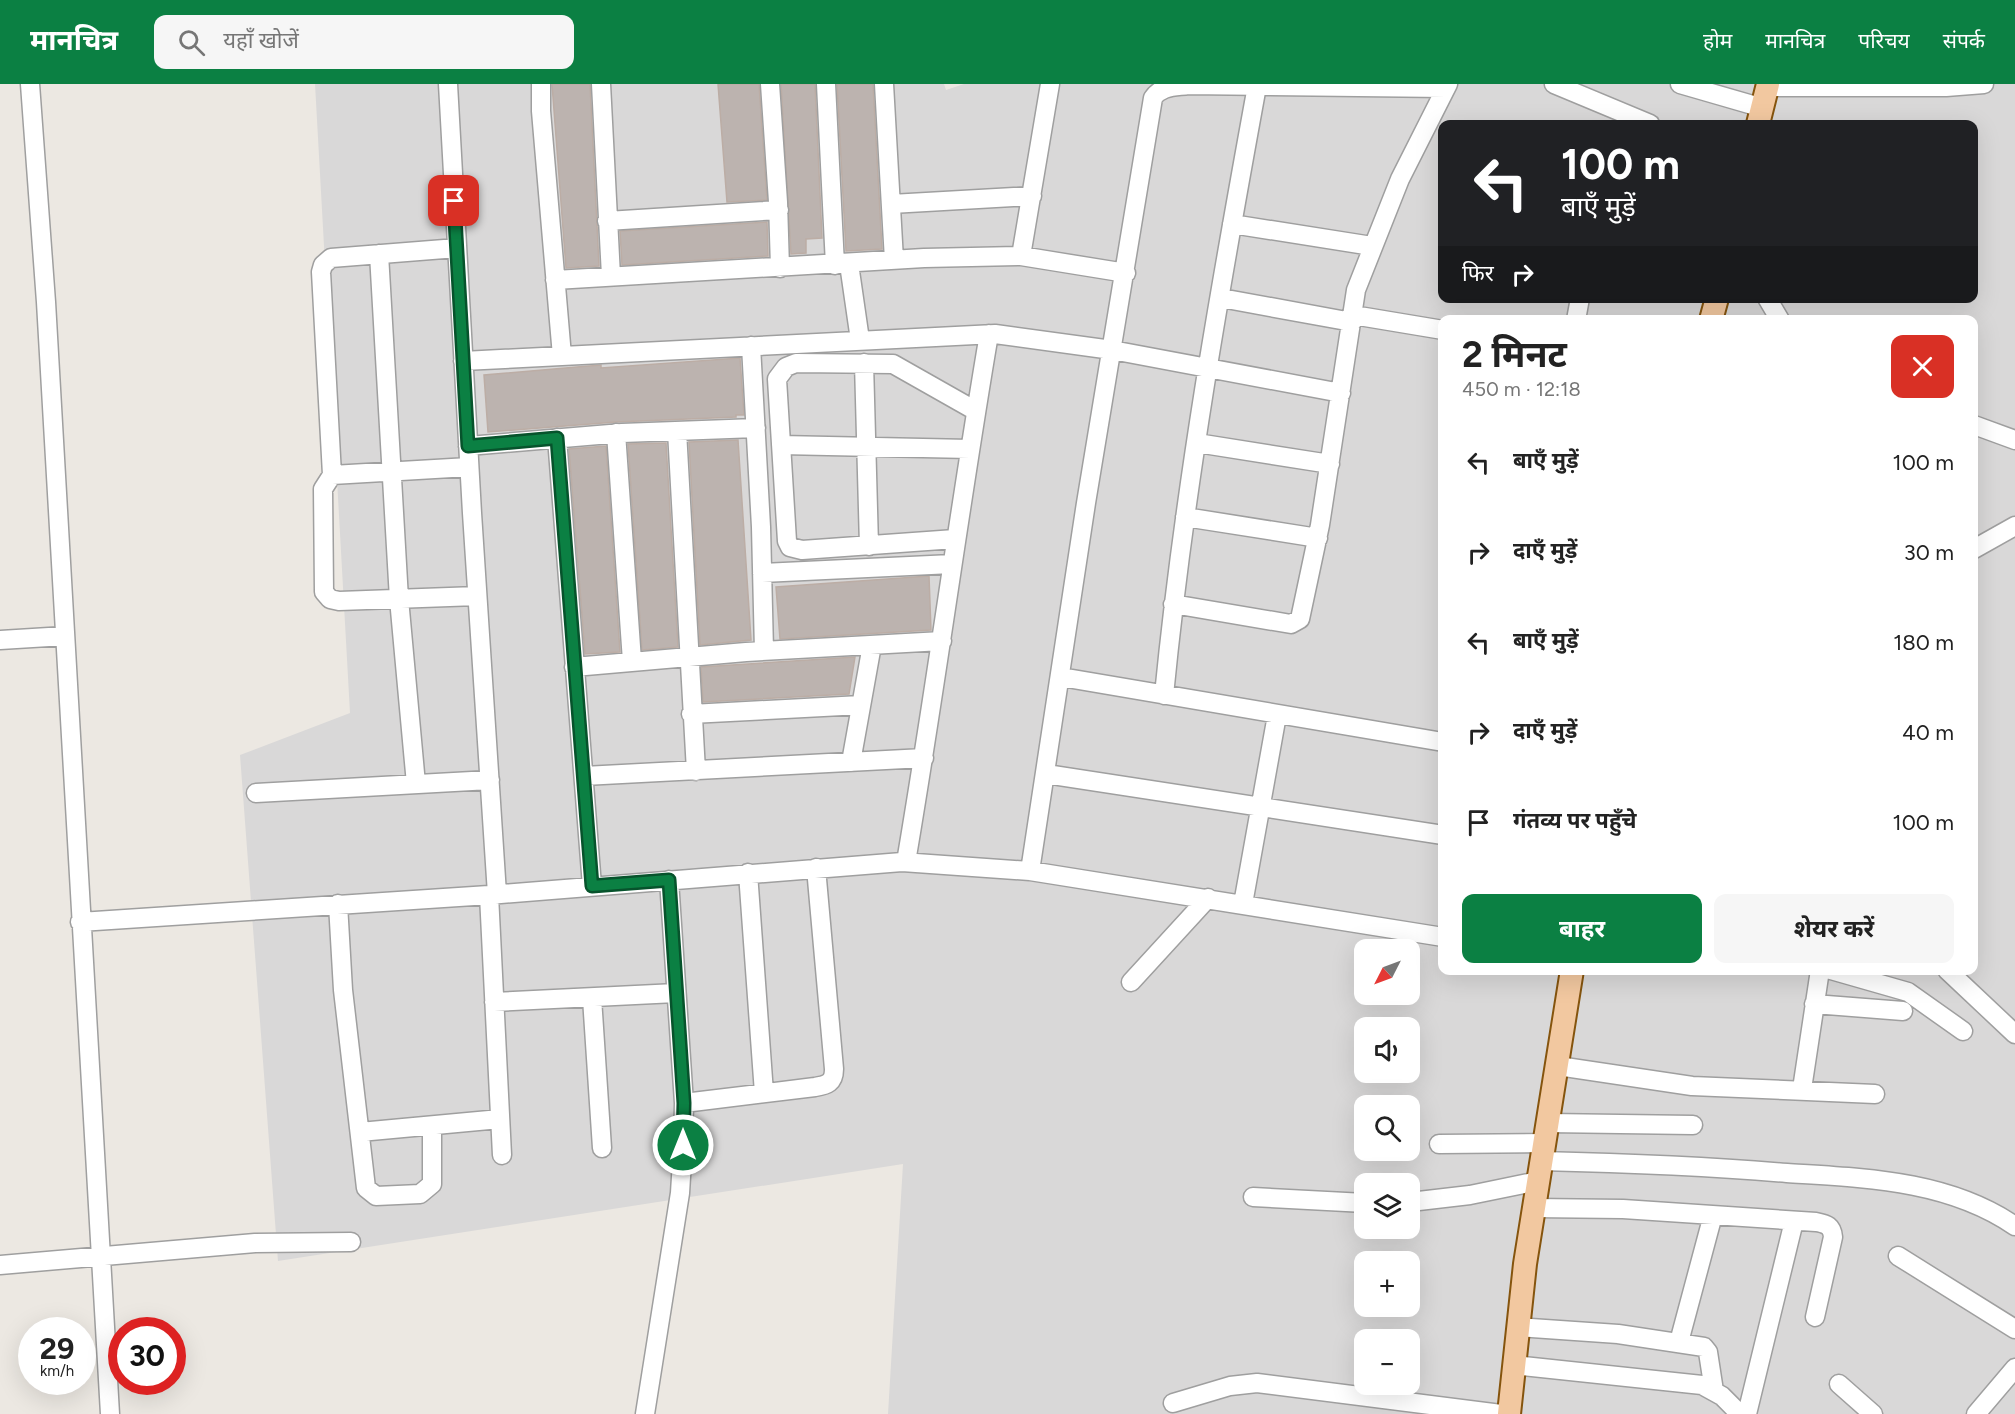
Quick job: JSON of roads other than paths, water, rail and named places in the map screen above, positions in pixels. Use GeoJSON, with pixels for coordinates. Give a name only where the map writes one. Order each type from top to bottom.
{"type":"FeatureCollection","features":[{"type":"Feature","properties":{"kind":"main road"},"geometry":{"type":"LineString","coordinates":[[1509,1414],[1533,1208],[1571,975]]}},
{"type":"Feature","properties":{"kind":"street"},"geometry":{"type":"LineString","coordinates":[[30,84],[46,302],[110,1414]]}},
{"type":"Feature","properties":{"kind":"street"},"geometry":{"type":"LineString","coordinates":[[448,84],[489,780],[494,1002],[502,1155]]}},
{"type":"Feature","properties":{"kind":"street"},"geometry":{"type":"LineString","coordinates":[[541,84],[562,356]]}},
{"type":"Feature","properties":{"kind":"street"},"geometry":{"type":"LineString","coordinates":[[601,84],[611,276]]}},
{"type":"Feature","properties":{"kind":"street"},"geometry":{"type":"LineString","coordinates":[[770,84],[780,268]]}},
{"type":"Feature","properties":{"kind":"street"},"geometry":{"type":"LineString","coordinates":[[826,84],[842,264],[860,340]]}},
{"type":"Feature","properties":{"kind":"street"},"geometry":{"type":"LineString","coordinates":[[884,84],[894,260]]}},
{"type":"Feature","properties":{"kind":"street"},"geometry":{"type":"LineString","coordinates":[[1021,256],[1050,84]]}},
{"type":"Feature","properties":{"kind":"street"},"geometry":{"type":"LineString","coordinates":[[1554,84],[1640,120]]}},
{"type":"Feature","properties":{"kind":"street"},"geometry":{"type":"LineString","coordinates":[[1680,84],[1764,101],[1946,85],[1984,84]]}},
{"type":"Feature","properties":{"kind":"street"},"geometry":{"type":"LineString","coordinates":[[1030,871],[1086,503],[1154,98],[1158,91],[1188,85],[1447,86],[1400,179],[1356,290],[1318,538],[1302,614],[1297,622],[1291,624],[1173,604]]}},
{"type":"Feature","properties":{"kind":"street"},"geometry":{"type":"LineString","coordinates":[[1164,695],[1185,517],[1232,224],[1257,86]]}},
{"type":"Feature","properties":{"kind":"street"},"geometry":{"type":"LineString","coordinates":[[891,204],[1032,196]]}},
{"type":"Feature","properties":{"kind":"street"},"geometry":{"type":"LineString","coordinates":[[607,221],[778,210]]}},
{"type":"Feature","properties":{"kind":"street"},"geometry":{"type":"LineString","coordinates":[[1232,224],[1372,246]]}},
{"type":"Feature","properties":{"kind":"street"},"geometry":{"type":"LineString","coordinates":[[457,248],[331,258],[323,265],[321,272],[332,475],[322,489],[324,592],[330,599],[339,601],[477,596]]}},
{"type":"Feature","properties":{"kind":"street"},"geometry":{"type":"LineString","coordinates":[[379,254],[399,599],[416,784]]}},
{"type":"Feature","properties":{"kind":"street"},"geometry":{"type":"LineString","coordinates":[[555,280],[894,260],[1021,256],[1126,273]]}},
{"type":"Feature","properties":{"kind":"street"},"geometry":{"type":"LineString","coordinates":[[1221,298],[1438,329]]}},
{"type":"Feature","properties":{"kind":"street"},"geometry":{"type":"LineString","coordinates":[[463,361],[989,334],[1112,350],[1341,393]]}},
{"type":"Feature","properties":{"kind":"street"},"geometry":{"type":"LineString","coordinates":[[906,862],[989,334]]}},
{"type":"Feature","properties":{"kind":"street"},"geometry":{"type":"LineString","coordinates":[[751,346],[764,651]]}},
{"type":"Feature","properties":{"kind":"street"},"geometry":{"type":"LineString","coordinates":[[955,539],[802,550],[790,547],[777,379],[786,366],[796,363],[893,364],[976,411]]}},
{"type":"Feature","properties":{"kind":"street"},"geometry":{"type":"LineString","coordinates":[[864,363],[869,546]]}},
{"type":"Feature","properties":{"kind":"street"},"geometry":{"type":"LineString","coordinates":[[1978,426],[2015,440]]}},
{"type":"Feature","properties":{"kind":"street"},"geometry":{"type":"LineString","coordinates":[[468,446],[616,433],[756,428]]}},
{"type":"Feature","properties":{"kind":"street"},"geometry":{"type":"LineString","coordinates":[[677,431],[691,714],[696,771]]}},
{"type":"Feature","properties":{"kind":"street"},"geometry":{"type":"LineString","coordinates":[[616,433],[632,661]]}},
{"type":"Feature","properties":{"kind":"street"},"geometry":{"type":"LineString","coordinates":[[557,438],[592,886]]}},
{"type":"Feature","properties":{"kind":"street"},"geometry":{"type":"LineString","coordinates":[[1197,443],[1330,464]]}},
{"type":"Feature","properties":{"kind":"street"},"geometry":{"type":"LineString","coordinates":[[781,445],[970,449]]}},
{"type":"Feature","properties":{"kind":"street"},"geometry":{"type":"LineString","coordinates":[[332,475],[469,467]]}},
{"type":"Feature","properties":{"kind":"street"},"geometry":{"type":"LineString","coordinates":[[1185,517],[1318,538]]}},
{"type":"Feature","properties":{"kind":"street"},"geometry":{"type":"LineString","coordinates":[[1978,547],[2015,526]]}},
{"type":"Feature","properties":{"kind":"street"},"geometry":{"type":"LineString","coordinates":[[762,573],[952,564]]}},
{"type":"Feature","properties":{"kind":"street"},"geometry":{"type":"LineString","coordinates":[[0,640],[64,636]]}},
{"type":"Feature","properties":{"kind":"street"},"geometry":{"type":"LineString","coordinates":[[574,667],[764,651],[942,641]]}},
{"type":"Feature","properties":{"kind":"street"},"geometry":{"type":"LineString","coordinates":[[851,762],[872,645]]}},
{"type":"Feature","properties":{"kind":"street"},"geometry":{"type":"LineString","coordinates":[[1061,677],[1438,741]]}},
{"type":"Feature","properties":{"kind":"street"},"geometry":{"type":"LineString","coordinates":[[691,714],[861,705]]}},
{"type":"Feature","properties":{"kind":"street"},"geometry":{"type":"LineString","coordinates":[[1243,904],[1277,715]]}},
{"type":"Feature","properties":{"kind":"street"},"geometry":{"type":"LineString","coordinates":[[584,776],[924,758]]}},
{"type":"Feature","properties":{"kind":"street"},"geometry":{"type":"LineString","coordinates":[[1046,774],[1438,834]]}},
{"type":"Feature","properties":{"kind":"street"},"geometry":{"type":"LineString","coordinates":[[256,793],[489,780]]}},
{"type":"Feature","properties":{"kind":"street"},"geometry":{"type":"LineString","coordinates":[[80,922],[493,895],[906,862],[1030,871],[1438,936]]}},
{"type":"Feature","properties":{"kind":"street"},"geometry":{"type":"LineString","coordinates":[[684,1103],[827,1085],[834,1075],[816,868]]}},
{"type":"Feature","properties":{"kind":"street"},"geometry":{"type":"LineString","coordinates":[[748,873],[764,1093]]}},
{"type":"Feature","properties":{"kind":"street"},"geometry":{"type":"LineString","coordinates":[[645,1414],[680,1193],[684,1103],[669,880]]}},
{"type":"Feature","properties":{"kind":"street"},"geometry":{"type":"LineString","coordinates":[[1131,982],[1208,898]]}},
{"type":"Feature","properties":{"kind":"street"},"geometry":{"type":"LineString","coordinates":[[338,904],[343,990],[366,1188],[376,1196],[420,1194],[432,1184],[432,1126]]}},
{"type":"Feature","properties":{"kind":"street"},"geometry":{"type":"LineString","coordinates":[[1802,1089],[1820,975]]}},
{"type":"Feature","properties":{"kind":"street"},"geometry":{"type":"LineString","coordinates":[[1848,975],[1908,992],[1963,1031]]}},
{"type":"Feature","properties":{"kind":"street"},"geometry":{"type":"LineString","coordinates":[[1952,975],[2015,1034]]}},
{"type":"Feature","properties":{"kind":"street"},"geometry":{"type":"LineString","coordinates":[[494,1002],[676,993]]}},
{"type":"Feature","properties":{"kind":"street"},"geometry":{"type":"LineString","coordinates":[[592,998],[602,1148]]}},
{"type":"Feature","properties":{"kind":"street"},"geometry":{"type":"LineString","coordinates":[[1814,1004],[1903,1011]]}},
{"type":"Feature","properties":{"kind":"street"},"geometry":{"type":"LineString","coordinates":[[1558,1066],[1692,1086],[1802,1089],[1875,1094]]}},
{"type":"Feature","properties":{"kind":"street"},"geometry":{"type":"LineString","coordinates":[[360,1132],[500,1119]]}},
{"type":"Feature","properties":{"kind":"street"},"geometry":{"type":"LineString","coordinates":[[1420,1201],[1470,1195],[1543,1152],[1693,1125]]}},
{"type":"Feature","properties":{"kind":"street"},"geometry":{"type":"LineString","coordinates":[[1439,1144],[1869,1178],[1908,1184],[1968,1201],[2015,1226]]}},
{"type":"Feature","properties":{"kind":"street"},"geometry":{"type":"LineString","coordinates":[[1253,1197],[1354,1202]]}},
{"type":"Feature","properties":{"kind":"street"},"geometry":{"type":"LineString","coordinates":[[1533,1208],[1623,1209],[1816,1222],[1828,1225],[1833,1237],[1815,1317]]}},
{"type":"Feature","properties":{"kind":"street"},"geometry":{"type":"LineString","coordinates":[[1679,1342],[1713,1215]]}},
{"type":"Feature","properties":{"kind":"street"},"geometry":{"type":"LineString","coordinates":[[1747,1414],[1794,1221]]}},
{"type":"Feature","properties":{"kind":"street"},"geometry":{"type":"LineString","coordinates":[[0,1265],[255,1243],[351,1242]]}},
{"type":"Feature","properties":{"kind":"street"},"geometry":{"type":"LineString","coordinates":[[1898,1256],[2015,1329]]}},
{"type":"Feature","properties":{"kind":"street"},"geometry":{"type":"LineString","coordinates":[[1518,1327],[1618,1334],[1704,1347],[1708,1352],[1714,1391]]}},
{"type":"Feature","properties":{"kind":"street"},"geometry":{"type":"LineString","coordinates":[[1513,1365],[1702,1384],[1714,1391],[1740,1414]]}},
{"type":"Feature","properties":{"kind":"street"},"geometry":{"type":"LineString","coordinates":[[1976,1414],[2015,1368]]}},
{"type":"Feature","properties":{"kind":"street"},"geometry":{"type":"LineString","coordinates":[[1173,1403],[1230,1386],[1257,1383],[1502,1414]]}},
{"type":"Feature","properties":{"kind":"street"},"geometry":{"type":"LineString","coordinates":[[1839,1384],[1873,1414]]}}]}
